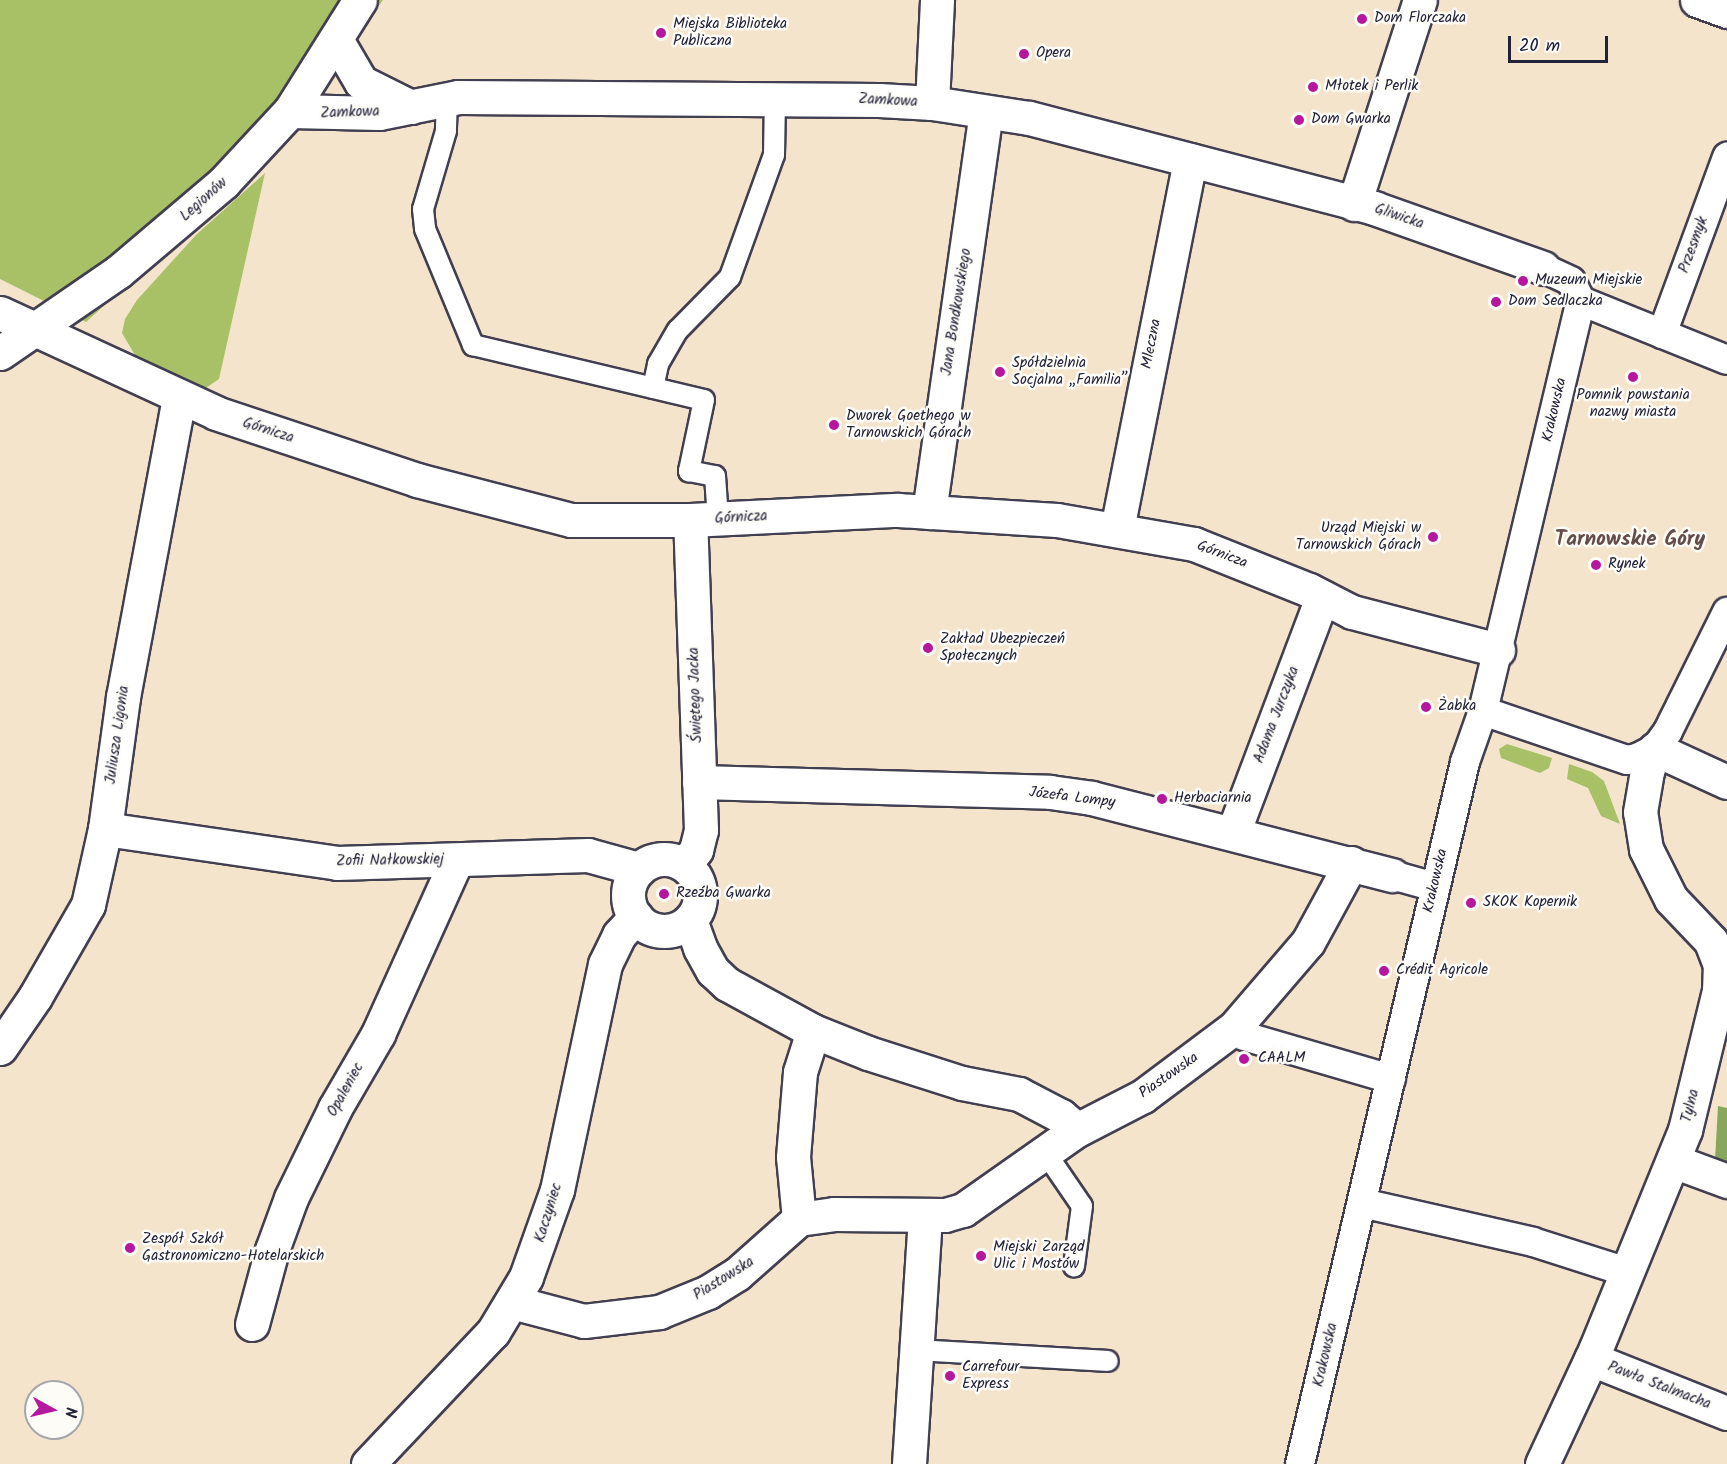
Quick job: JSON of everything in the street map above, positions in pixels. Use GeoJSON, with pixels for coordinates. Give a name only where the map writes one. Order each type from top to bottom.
{"type":"FeatureCollection","features":[{"type":"Feature","properties":{"kind":"street","name":"Legionów"},"geometry":{"type":"LineString","coordinates":[[0,353],[34,327],[118,272],[198,206],[250,157],[290,111],[337,41],[360,0]]}},
{"type":"Feature","properties":{"kind":"street"},"geometry":{"type":"LineString","coordinates":[[932,103],[937,0]]}},
{"type":"Feature","properties":{"kind":"street","name":"Gliwicka"},"geometry":{"type":"LineString","coordinates":[[1420,0],[1354,204],[1544,268]]}},
{"type":"Feature","properties":{"kind":"street"},"geometry":{"type":"LineString","coordinates":[[1697,0],[1727,10]]}},
{"type":"Feature","properties":{"kind":"street","name":"Zamkowa"},"geometry":{"type":"LineString","coordinates":[[337,41],[361,82],[411,106]]}},
{"type":"Feature","properties":{"kind":"street","name":"Zamkowa"},"geometry":{"type":"LineString","coordinates":[[290,111],[379,113],[447,99],[775,99],[932,103],[1029,118],[1354,204]]}},
{"type":"Feature","properties":{"kind":"street","name":"Jana Bondkowskiego"},"geometry":{"type":"LineString","coordinates":[[928,512],[986,113]]}},
{"type":"Feature","properties":{"kind":"street","name":"Przesmyk"},"geometry":{"type":"LineString","coordinates":[[1662,334],[1727,156]]}},
{"type":"Feature","properties":{"kind":"street","name":"Mleczna"},"geometry":{"type":"LineString","coordinates":[[1117,529],[1190,160]]}},
{"type":"Feature","properties":{"kind":"street"},"geometry":{"type":"LineString","coordinates":[[1544,268],[1571,281],[1581,301],[1727,360]]}},
{"type":"Feature","properties":{"kind":"street","name":"Krakowska"},"geometry":{"type":"LineString","coordinates":[[1300,1464],[1435,887],[1468,752],[1484,711],[1581,301]]}},
{"type":"Feature","properties":{"kind":"street","name":"Górnicza"},"geometry":{"type":"LineString","coordinates":[[0,313],[34,327],[179,399],[417,480],[572,520],[704,519],[898,510],[1057,520],[1194,544],[1322,597],[1352,612],[1498,650]]}},
{"type":"Feature","properties":{"kind":"street","name":"Juliusza Ligonia"},"geometry":{"type":"LineString","coordinates":[[0,1048],[36,997],[88,905],[105,829],[123,697],[179,399]]}},
{"type":"Feature","properties":{"kind":"street","name":"Świętego Jacka"},"geometry":{"type":"LineString","coordinates":[[685,865],[700,840],[704,519]]}},
{"type":"Feature","properties":{"kind":"street","name":"Adama Jurczyka"},"geometry":{"type":"LineString","coordinates":[[1233,832],[1322,597]]}},
{"type":"Feature","properties":{"kind":"street"},"geometry":{"type":"LineString","coordinates":[[1484,711],[1627,760],[1655,749],[1727,612]]}},
{"type":"Feature","properties":{"kind":"street"},"geometry":{"type":"LineString","coordinates":[[1655,749],[1727,782]]}},
{"type":"Feature","properties":{"kind":"street","name":"Tylna"},"geometry":{"type":"LineString","coordinates":[[1542,1464],[1591,1359],[1673,1161],[1694,1099],[1719,991],[1720,965],[1711,941],[1671,899],[1646,849],[1640,795],[1655,749]]}},
{"type":"Feature","properties":{"kind":"street","name":"Józefa Lompy"},"geometry":{"type":"LineString","coordinates":[[699,782],[1050,792],[1121,804],[1435,887]]}},
{"type":"Feature","properties":{"kind":"street","name":"Zofii Nałkowskiej"},"geometry":{"type":"LineString","coordinates":[[105,829],[337,863],[588,855],[639,869]]}},
{"type":"Feature","properties":{"kind":"street"},"geometry":{"type":"LineString","coordinates":[[656,860],[685,865],[696,879],[700,896],[690,920],[672,930],[652,928],[636,916],[631,908],[629,887],[639,869],[656,860]]}},
{"type":"Feature","properties":{"kind":"street","name":"Opaleniec"},"geometry":{"type":"LineString","coordinates":[[252,1324],[272,1250],[291,1198],[335,1108],[378,1034],[456,861]]}},
{"type":"Feature","properties":{"kind":"street","name":"Piastowska"},"geometry":{"type":"LineString","coordinates":[[512,1302],[584,1321],[659,1312],[708,1292],[737,1274],[799,1219],[834,1214],[926,1216],[963,1210],[1077,1130],[1143,1096],[1234,1028],[1308,942],[1351,863]]}},
{"type":"Feature","properties":{"kind":"street","name":"Kaczyniec"},"geometry":{"type":"LineString","coordinates":[[368,1464],[493,1332],[512,1302],[543,1237],[555,1198],[605,964],[614,942],[636,916]]}},
{"type":"Feature","properties":{"kind":"street"},"geometry":{"type":"LineString","coordinates":[[690,920],[700,948],[718,977],[813,1031],[913,1069],[1019,1094],[1061,1116],[1077,1130]]}},
{"type":"Feature","properties":{"kind":"street"},"geometry":{"type":"LineString","coordinates":[[799,1219],[793,1157],[800,1072],[813,1031]]}},
{"type":"Feature","properties":{"kind":"street"},"geometry":{"type":"LineString","coordinates":[[1244,1036],[1391,1079]]}},
{"type":"Feature","properties":{"kind":"street"},"geometry":{"type":"LineString","coordinates":[[1673,1161],[1727,1181]]}},
{"type":"Feature","properties":{"kind":"street"},"geometry":{"type":"LineString","coordinates":[[1362,1203],[1533,1242],[1627,1272]]}},
{"type":"Feature","properties":{"kind":"street"},"geometry":{"type":"LineString","coordinates":[[909,1464],[926,1216]]}},
{"type":"Feature","properties":{"kind":"street","name":"Pawła Stalmacha"},"geometry":{"type":"LineString","coordinates":[[1591,1359],[1727,1413]]}},
{"type":"Feature","properties":{"kind":"lane"},"geometry":{"type":"LineString","coordinates":[[447,99],[446,131],[423,209],[425,229],[473,345],[704,400],[689,471],[715,476],[704,519]]}},
{"type":"Feature","properties":{"kind":"lane"},"geometry":{"type":"LineString","coordinates":[[653,388],[658,364],[678,330],[730,277],[774,155],[775,99]]}},
{"type":"Feature","properties":{"kind":"lane"},"geometry":{"type":"LineString","coordinates":[[1045,1152],[1082,1206],[1074,1266]]}},
{"type":"Feature","properties":{"kind":"lane"},"geometry":{"type":"LineString","coordinates":[[917,1350],[1108,1361]]}},
{"type":"Feature","properties":{"kind":"green space"},"geometry":{"type":"Polygon","coordinates":[[[0,0],[383,0],[271,155],[86,322],[0,279],[0,0]]]}},
{"type":"Feature","properties":{"kind":"green space"},"geometry":{"type":"Polygon","coordinates":[[[265,173],[219,379],[203,390],[139,362],[122,333],[125,319],[137,300],[196,235],[265,173]]]}},
{"type":"Feature","properties":{"kind":"green space"},"geometry":{"type":"Polygon","coordinates":[[[1507,744],[1552,758],[1549,768],[1540,773],[1501,758],[1499,749],[1507,744]]]}},
{"type":"Feature","properties":{"kind":"green space"},"geometry":{"type":"Polygon","coordinates":[[[1569,764],[1592,772],[1604,781],[1620,824],[1601,816],[1588,788],[1567,779],[1569,764]]]}},
{"type":"Feature","properties":{"kind":"green space"},"geometry":{"type":"Polygon","coordinates":[[[1718,1106],[1727,1108],[1727,1164],[1715,1160],[1718,1106]]]}},
{"type":"Feature","properties":{"kind":"place","name":"Dom Florczaka"},"geometry":{"type":"Point","coordinates":[1362,19]}},
{"type":"Feature","properties":{"kind":"place","name":"Miejska Biblioteka Publiczna"},"geometry":{"type":"Point","coordinates":[661,33]}},
{"type":"Feature","properties":{"kind":"place","name":"Opera"},"geometry":{"type":"Point","coordinates":[1024,54]}},
{"type":"Feature","properties":{"kind":"place","name":"Młotek i Perlik"},"geometry":{"type":"Point","coordinates":[1313,87]}},
{"type":"Feature","properties":{"kind":"place","name":"Dom Gwarka"},"geometry":{"type":"Point","coordinates":[1299,120]}},
{"type":"Feature","properties":{"kind":"place","name":"Muzeum Miejskie"},"geometry":{"type":"Point","coordinates":[1523,281]}},
{"type":"Feature","properties":{"kind":"place","name":"Dom Sedlaczka"},"geometry":{"type":"Point","coordinates":[1496,302]}},
{"type":"Feature","properties":{"kind":"place","name":"Spółdzielnia Socjalna „Familia”"},"geometry":{"type":"Point","coordinates":[1000,372]}},
{"type":"Feature","properties":{"kind":"place","name":"Pomnik powstania nazwy miasta"},"geometry":{"type":"Point","coordinates":[1633,377]}},
{"type":"Feature","properties":{"kind":"place","name":"Dworek Goethego w Tarnowskich Górach"},"geometry":{"type":"Point","coordinates":[834,425]}},
{"type":"Feature","properties":{"kind":"place","name":"Urząd Miejski w Tarnowskich Górach"},"geometry":{"type":"Point","coordinates":[1433,537]}},
{"type":"Feature","properties":{"kind":"place","name":"Rynek"},"geometry":{"type":"Point","coordinates":[1596,565]}},
{"type":"Feature","properties":{"kind":"place","name":"Zakład Ubezpieczeń Społecznych"},"geometry":{"type":"Point","coordinates":[928,648]}},
{"type":"Feature","properties":{"kind":"place","name":"Żabka"},"geometry":{"type":"Point","coordinates":[1426,707]}},
{"type":"Feature","properties":{"kind":"place","name":"Herbaciarnia"},"geometry":{"type":"Point","coordinates":[1162,799]}},
{"type":"Feature","properties":{"kind":"place","name":"Rzeźba Gwarka"},"geometry":{"type":"Point","coordinates":[664,894]}},
{"type":"Feature","properties":{"kind":"place","name":"SKOK Kopernik"},"geometry":{"type":"Point","coordinates":[1471,903]}},
{"type":"Feature","properties":{"kind":"place","name":"Crédit Agricole"},"geometry":{"type":"Point","coordinates":[1384,971]}},
{"type":"Feature","properties":{"kind":"place","name":"CAALM"},"geometry":{"type":"Point","coordinates":[1244,1059]}},
{"type":"Feature","properties":{"kind":"place","name":"Zespół Szkół Gastronomiczno-Hotelarskich"},"geometry":{"type":"Point","coordinates":[130,1248]}},
{"type":"Feature","properties":{"kind":"place","name":"Miejski Zarząd Ulic i Mostów"},"geometry":{"type":"Point","coordinates":[981,1256]}},
{"type":"Feature","properties":{"kind":"place","name":"Carrefour Express"},"geometry":{"type":"Point","coordinates":[950,1376]}},
{"type":"Feature","properties":{"kind":"district","name":"Tarnowskie Góry"},"geometry":{"type":"Point","coordinates":[1630,540]}}]}
